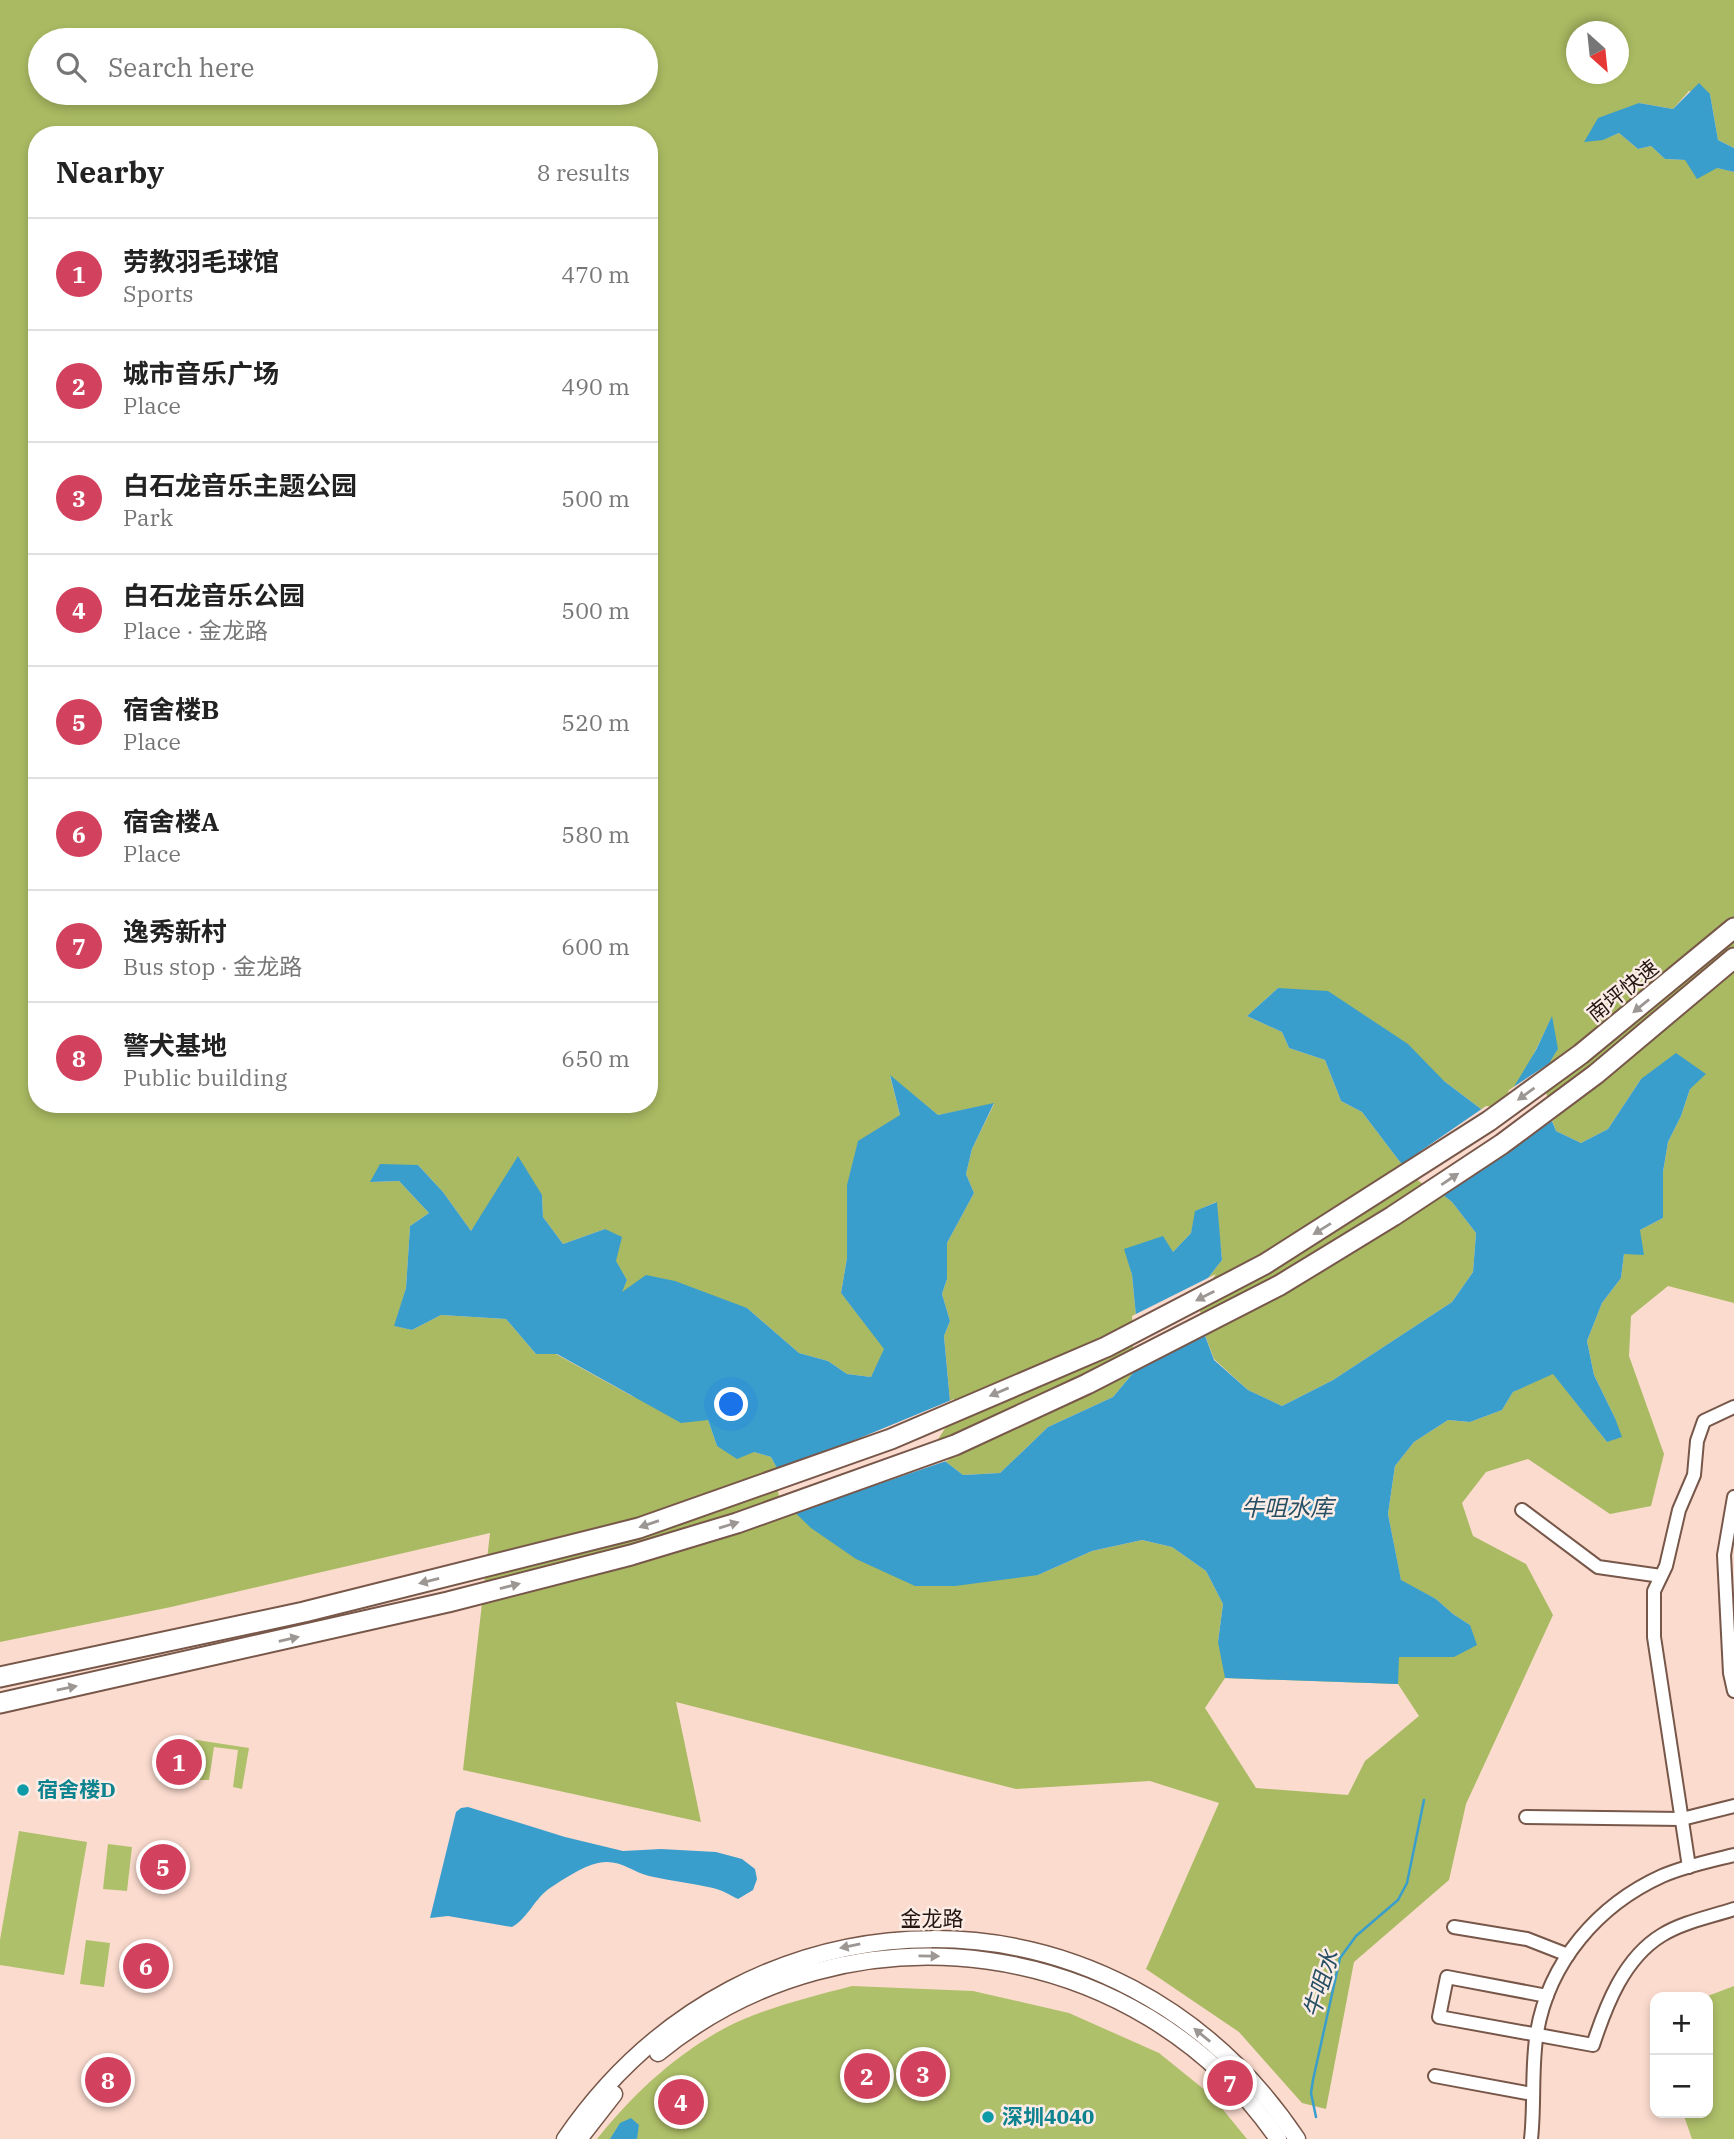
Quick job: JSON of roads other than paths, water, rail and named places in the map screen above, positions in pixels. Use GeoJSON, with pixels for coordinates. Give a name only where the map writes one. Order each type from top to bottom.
{"type":"FeatureCollection","features":[{"type":"Feature","properties":{"kind":"highway"},"geometry":{"type":"LineString","coordinates":[[1694,963],[1734,918]]}},
{"type":"Feature","properties":{"kind":"highway"},"geometry":{"type":"LineString","coordinates":[[1694,963],[1734,928]]}},
{"type":"Feature","properties":{"kind":"highway"},"geometry":{"type":"LineString","coordinates":[[0,1703],[448,1602],[631,1555],[737,1523],[955,1445],[1087,1384],[1280,1285],[1393,1216],[1502,1144],[1596,1074],[1734,960]]}},
{"type":"Feature","properties":{"kind":"highway","name":"南坪快速"},"geometry":{"type":"LineString","coordinates":[[0,1677],[304,1612],[639,1528],[891,1439],[1106,1347],[1265,1264],[1489,1121],[1581,1054],[1694,963]]}},
{"type":"Feature","properties":{"kind":"main road","name":"金龙路"},"geometry":{"type":"LineString","coordinates":[[565,2139],[590,2105],[635,2058],[680,2021],[730,1991],[780,1968],[832,1950],[886,1940],[929,1938],[1016,1946],[1097,1972],[1147,1997],[1186,2022],[1231,2060],[1264,2094],[1297,2139]]}},
{"type":"Feature","properties":{"kind":"main road","name":"金龙路"},"geometry":{"type":"LineString","coordinates":[[579,2139],[612,2096],[647,2062],[697,2024],[748,1995],[808,1972],[838,1965],[864,1960],[928,1956],[975,1958],[1051,1974],[1104,1993],[1137,2009],[1165,2026],[1212,2062],[1253,2105],[1278,2139]]}},
{"type":"Feature","properties":{"kind":"street"},"geometry":{"type":"LineString","coordinates":[[1689,1867],[1654,1637],[1654,1591],[1666,1566],[1679,1510],[1694,1475],[1697,1441],[1704,1421],[1734,1407]]}},
{"type":"Feature","properties":{"kind":"street"},"geometry":{"type":"LineString","coordinates":[[1734,1497],[1724,1555],[1729,1661],[1734,1691]]}},
{"type":"Feature","properties":{"kind":"street"},"geometry":{"type":"LineString","coordinates":[[1522,1510],[1598,1567],[1661,1576]]}},
{"type":"Feature","properties":{"kind":"street"},"geometry":{"type":"LineString","coordinates":[[1526,1817],[1682,1819],[1734,1806]]}},
{"type":"Feature","properties":{"kind":"street"},"geometry":{"type":"LineString","coordinates":[[1531,2139],[1536,2035],[1547,1996],[1568,1955],[1600,1916],[1620,1899],[1665,1875],[1734,1855]]}},
{"type":"Feature","properties":{"kind":"street"},"geometry":{"type":"LineString","coordinates":[[1547,1996],[1447,1977],[1439,2017],[1593,2045],[1606,2006],[1629,1967],[1644,1949],[1671,1931],[1734,1909]]}},
{"type":"Feature","properties":{"kind":"street"},"geometry":{"type":"LineString","coordinates":[[1454,1927],[1527,1939],[1568,1955]]}},
{"type":"Feature","properties":{"kind":"street"},"geometry":{"type":"LineString","coordinates":[[1435,2076],[1532,2094]]}},
{"type":"Feature","properties":{"kind":"water"},"geometry":{"type":"Polygon","coordinates":[[[1699,83],[1710,94],[1718,140],[1734,148],[1734,172],[1717,168],[1697,179],[1685,160],[1665,159],[1651,146],[1638,149],[1619,133],[1603,140],[1584,142],[1598,118],[1639,103],[1673,109],[1699,83]]]}},
{"type":"Feature","properties":{"kind":"water","name":"牛咀水库"},"geometry":{"type":"Polygon","coordinates":[[[1278,988],[1328,991],[1408,1044],[1444,1081],[1481,1109],[1505,1112],[1515,1085],[1552,1016],[1558,1049],[1550,1061],[1543,1081],[1544,1098],[1556,1131],[1581,1143],[1608,1129],[1641,1079],[1676,1053],[1706,1074],[1690,1089],[1668,1142],[1663,1172],[1663,1218],[1640,1230],[1644,1255],[1624,1254],[1621,1278],[1602,1303],[1587,1341],[1594,1375],[1622,1437],[1607,1442],[1553,1374],[1513,1392],[1502,1410],[1470,1422],[1448,1420],[1414,1442],[1395,1466],[1388,1514],[1401,1580],[1436,1599],[1470,1625],[1477,1645],[1454,1657],[1399,1657],[1398,1684],[1225,1678],[1218,1642],[1223,1604],[1206,1571],[1172,1547],[1142,1540],[1092,1551],[1038,1575],[955,1586],[915,1586],[856,1559],[811,1528],[783,1501],[779,1472],[771,1457],[754,1452],[737,1459],[717,1446],[708,1420],[681,1423],[557,1354],[536,1354],[506,1319],[441,1315],[412,1330],[394,1326],[406,1288],[410,1226],[429,1213],[399,1181],[370,1182],[380,1164],[418,1165],[443,1192],[471,1231],[518,1156],[542,1195],[543,1217],[563,1244],[605,1229],[622,1237],[616,1261],[627,1280],[622,1292],[646,1275],[675,1281],[747,1308],[799,1353],[828,1361],[847,1374],[871,1377],[884,1349],[841,1293],[847,1258],[847,1185],[858,1141],[900,1115],[890,1075],[938,1115],[994,1103],[972,1149],[966,1174],[974,1193],[947,1243],[947,1279],[942,1294],[950,1321],[944,1336],[951,1412],[928,1448],[963,1475],[1000,1473],[1048,1427],[1113,1397],[1133,1373],[1138,1337],[1132,1275],[1124,1249],[1163,1236],[1173,1252],[1191,1233],[1195,1211],[1217,1202],[1222,1260],[1205,1282],[1196,1311],[1214,1360],[1248,1390],[1282,1406],[1333,1380],[1452,1302],[1473,1272],[1476,1233],[1452,1202],[1400,1162],[1362,1112],[1341,1101],[1325,1060],[1289,1048],[1282,1032],[1247,1016],[1278,988]]]}},
{"type":"Feature","properties":{"kind":"water"},"geometry":{"type":"Polygon","coordinates":[[[468,1807],[565,1837],[623,1851],[661,1849],[716,1852],[742,1859],[755,1869],[757,1879],[753,1890],[738,1899],[716,1889],[649,1876],[612,1862],[605,1862],[585,1867],[550,1888],[523,1919],[512,1927],[448,1916],[430,1918],[456,1812],[468,1807]]]}},
{"type":"Feature","properties":{"kind":"water"},"geometry":{"type":"Polygon","coordinates":[[[631,2118],[639,2125],[637,2139],[610,2139],[620,2123],[631,2118]]]}},
{"type":"Feature","properties":{"kind":"waterway","name":"牛咀水"},"geometry":{"type":"LineString","coordinates":[[1316,2117],[1311,2093],[1340,1958],[1356,1936],[1398,1900],[1407,1883],[1424,1800]]}},
{"type":"Feature","properties":{"kind":"place","name":"劳教羽毛球馆"},"geometry":{"type":"Point","coordinates":[179,1762]}},
{"type":"Feature","properties":{"kind":"place","name":"宿舍楼D"},"geometry":{"type":"Point","coordinates":[23,1790]}},
{"type":"Feature","properties":{"kind":"place","name":"宿舍楼B"},"geometry":{"type":"Point","coordinates":[163,1867]}},
{"type":"Feature","properties":{"kind":"place","name":"宿舍楼A"},"geometry":{"type":"Point","coordinates":[146,1966]}},
{"type":"Feature","properties":{"kind":"place","name":"白石龙音乐主题公园"},"geometry":{"type":"Point","coordinates":[923,2074]}},
{"type":"Feature","properties":{"kind":"place","name":"城市音乐广场"},"geometry":{"type":"Point","coordinates":[867,2076]}},
{"type":"Feature","properties":{"kind":"place","name":"警犬基地"},"geometry":{"type":"Point","coordinates":[108,2080]}},
{"type":"Feature","properties":{"kind":"place","name":"逸秀新村"},"geometry":{"type":"Point","coordinates":[1230,2083]}},
{"type":"Feature","properties":{"kind":"place","name":"白石龙音乐公园"},"geometry":{"type":"Point","coordinates":[681,2102]}},
{"type":"Feature","properties":{"kind":"place","name":"深圳4040"},"geometry":{"type":"Point","coordinates":[988,2117]}}]}
